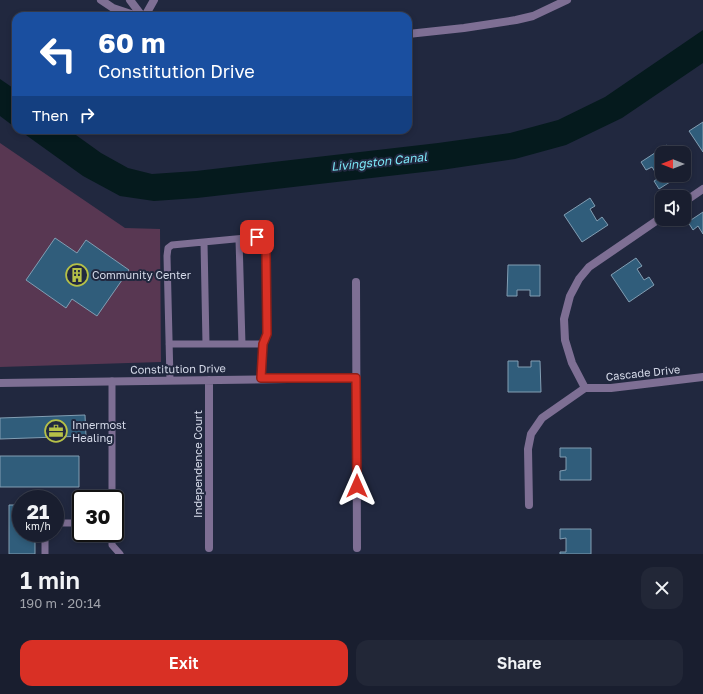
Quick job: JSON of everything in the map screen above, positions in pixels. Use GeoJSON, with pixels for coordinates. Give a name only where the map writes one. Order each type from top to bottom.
{"type":"FeatureCollection","features":[{"type":"Feature","properties":{"kind":"street"},"geometry":{"type":"LineString","coordinates":[[101,0],[113,8],[125,12]]}},
{"type":"Feature","properties":{"kind":"street"},"geometry":{"type":"LineString","coordinates":[[130,0],[139,12]]}},
{"type":"Feature","properties":{"kind":"street"},"geometry":{"type":"LineString","coordinates":[[147,12],[154,0]]}},
{"type":"Feature","properties":{"kind":"street"},"geometry":{"type":"LineString","coordinates":[[412,34],[464,28],[516,20],[533,16],[568,0]]}},
{"type":"Feature","properties":{"kind":"street"},"geometry":{"type":"LineString","coordinates":[[691,197],[703,189]]}},
{"type":"Feature","properties":{"kind":"street"},"geometry":{"type":"LineString","coordinates":[[529,505],[528,449],[530,434],[542,418],[585,388],[572,363],[565,340],[564,318],[570,296],[579,279],[589,267],[655,222]]}},
{"type":"Feature","properties":{"kind":"street"},"geometry":{"type":"LineString","coordinates":[[356,282],[357,548]]}},
{"type":"Feature","properties":{"kind":"street","name":"Cascade Drive"},"geometry":{"type":"LineString","coordinates":[[585,388],[611,388],[703,377]]}},
{"type":"Feature","properties":{"kind":"street","name":"Constitution Drive"},"geometry":{"type":"LineString","coordinates":[[0,383],[261,378],[356,378]]}},
{"type":"Feature","properties":{"kind":"street","name":"Independence Court"},"geometry":{"type":"LineString","coordinates":[[209,380],[209,548]]}},
{"type":"Feature","properties":{"kind":"lane"},"geometry":{"type":"LineString","coordinates":[[170,380],[168,248],[172,245],[257,237],[266,244],[267,334],[263,344],[261,378]]}},
{"type":"Feature","properties":{"kind":"lane"},"geometry":{"type":"LineString","coordinates":[[239,239],[242,344]]}},
{"type":"Feature","properties":{"kind":"lane"},"geometry":{"type":"LineString","coordinates":[[204,242],[206,344]]}},
{"type":"Feature","properties":{"kind":"lane"},"geometry":{"type":"LineString","coordinates":[[169,344],[263,344]]}},
{"type":"Feature","properties":{"kind":"lane"},"geometry":{"type":"LineString","coordinates":[[112,381],[112,490]]}},
{"type":"Feature","properties":{"kind":"lane"},"geometry":{"type":"LineString","coordinates":[[45,542],[45,554]]}},
{"type":"Feature","properties":{"kind":"lane"},"geometry":{"type":"LineString","coordinates":[[112,542],[112,545],[120,554]]}},
{"type":"Feature","properties":{"kind":"shaded area"},"geometry":{"type":"Polygon","coordinates":[[[0,143],[125,228],[160,229],[161,362],[0,367],[0,143]]]}},
{"type":"Feature","properties":{"kind":"water","name":"Livingston Canal"},"geometry":{"type":"Polygon","coordinates":[[[703,30],[703,63],[622,118],[566,145],[515,159],[441,170],[197,198],[154,201],[120,196],[83,176],[25,134],[75,134],[101,153],[128,168],[152,174],[196,171],[438,143],[510,133],[558,120],[605,97],[703,30]]]}},
{"type":"Feature","properties":{"kind":"water"},"geometry":{"type":"Polygon","coordinates":[[[0,79],[12,87],[12,125],[0,116],[0,79]]]}},
{"type":"Feature","properties":{"kind":"building"},"geometry":{"type":"Polygon","coordinates":[[[703,122],[703,152],[689,131],[703,122]]]}},
{"type":"Feature","properties":{"kind":"building"},"geometry":{"type":"Polygon","coordinates":[[[655,153],[655,172],[652,167],[646,170],[641,162],[655,153]]]}},
{"type":"Feature","properties":{"kind":"building"},"geometry":{"type":"Polygon","coordinates":[[[654,181],[655,182],[670,182],[659,189],[654,181]]]}},
{"type":"Feature","properties":{"kind":"building"},"geometry":{"type":"Polygon","coordinates":[[[590,198],[595,206],[590,209],[597,221],[602,217],[608,225],[582,242],[564,215],[590,198]]]}},
{"type":"Feature","properties":{"kind":"building"},"geometry":{"type":"Polygon","coordinates":[[[703,212],[703,234],[698,226],[693,230],[690,226],[691,220],[703,212]]]}},
{"type":"Feature","properties":{"kind":"building","name":"Community Center"},"geometry":{"type":"Polygon","coordinates":[[[55,238],[77,253],[86,240],[129,270],[97,316],[72,299],[66,308],[26,280],[55,238]]]}},
{"type":"Feature","properties":{"kind":"building"},"geometry":{"type":"Polygon","coordinates":[[[636,258],[642,266],[637,269],[644,280],[649,277],[654,285],[629,302],[611,275],[636,258]]]}},
{"type":"Feature","properties":{"kind":"building"},"geometry":{"type":"Polygon","coordinates":[[[508,265],[540,265],[540,296],[530,296],[530,290],[517,290],[517,296],[507,296],[508,265]]]}},
{"type":"Feature","properties":{"kind":"building"},"geometry":{"type":"Polygon","coordinates":[[[508,361],[518,361],[518,367],[531,367],[531,361],[540,361],[541,392],[508,392],[508,361]]]}},
{"type":"Feature","properties":{"kind":"building"},"geometry":{"type":"Polygon","coordinates":[[[85,415],[86,436],[0,439],[0,418],[85,415]]]}},
{"type":"Feature","properties":{"kind":"building"},"geometry":{"type":"Polygon","coordinates":[[[560,448],[591,448],[591,480],[560,480],[560,471],[566,470],[566,457],[560,457],[560,448]]]}},
{"type":"Feature","properties":{"kind":"building"},"geometry":{"type":"Polygon","coordinates":[[[0,456],[79,456],[79,487],[0,487],[0,456]]]}},
{"type":"Feature","properties":{"kind":"building"},"geometry":{"type":"Polygon","coordinates":[[[9,505],[12,505],[12,542],[35,542],[35,554],[9,554],[9,505]]]}},
{"type":"Feature","properties":{"kind":"building"},"geometry":{"type":"Polygon","coordinates":[[[560,529],[591,529],[591,554],[560,554],[560,552],[566,552],[566,538],[560,539],[560,529]]]}},
{"type":"Feature","properties":{"kind":"place","name":"Community Center"},"geometry":{"type":"Point","coordinates":[77,275]}},
{"type":"Feature","properties":{"kind":"place","name":"Innermost Healing"},"geometry":{"type":"Point","coordinates":[56,431]}},
{"type":"Feature","properties":{"kind":"route"},"geometry":{"type":"LineString","coordinates":[[257,237],[266,244],[267,334],[263,344],[261,378],[356,378],[357,486]]}}]}
